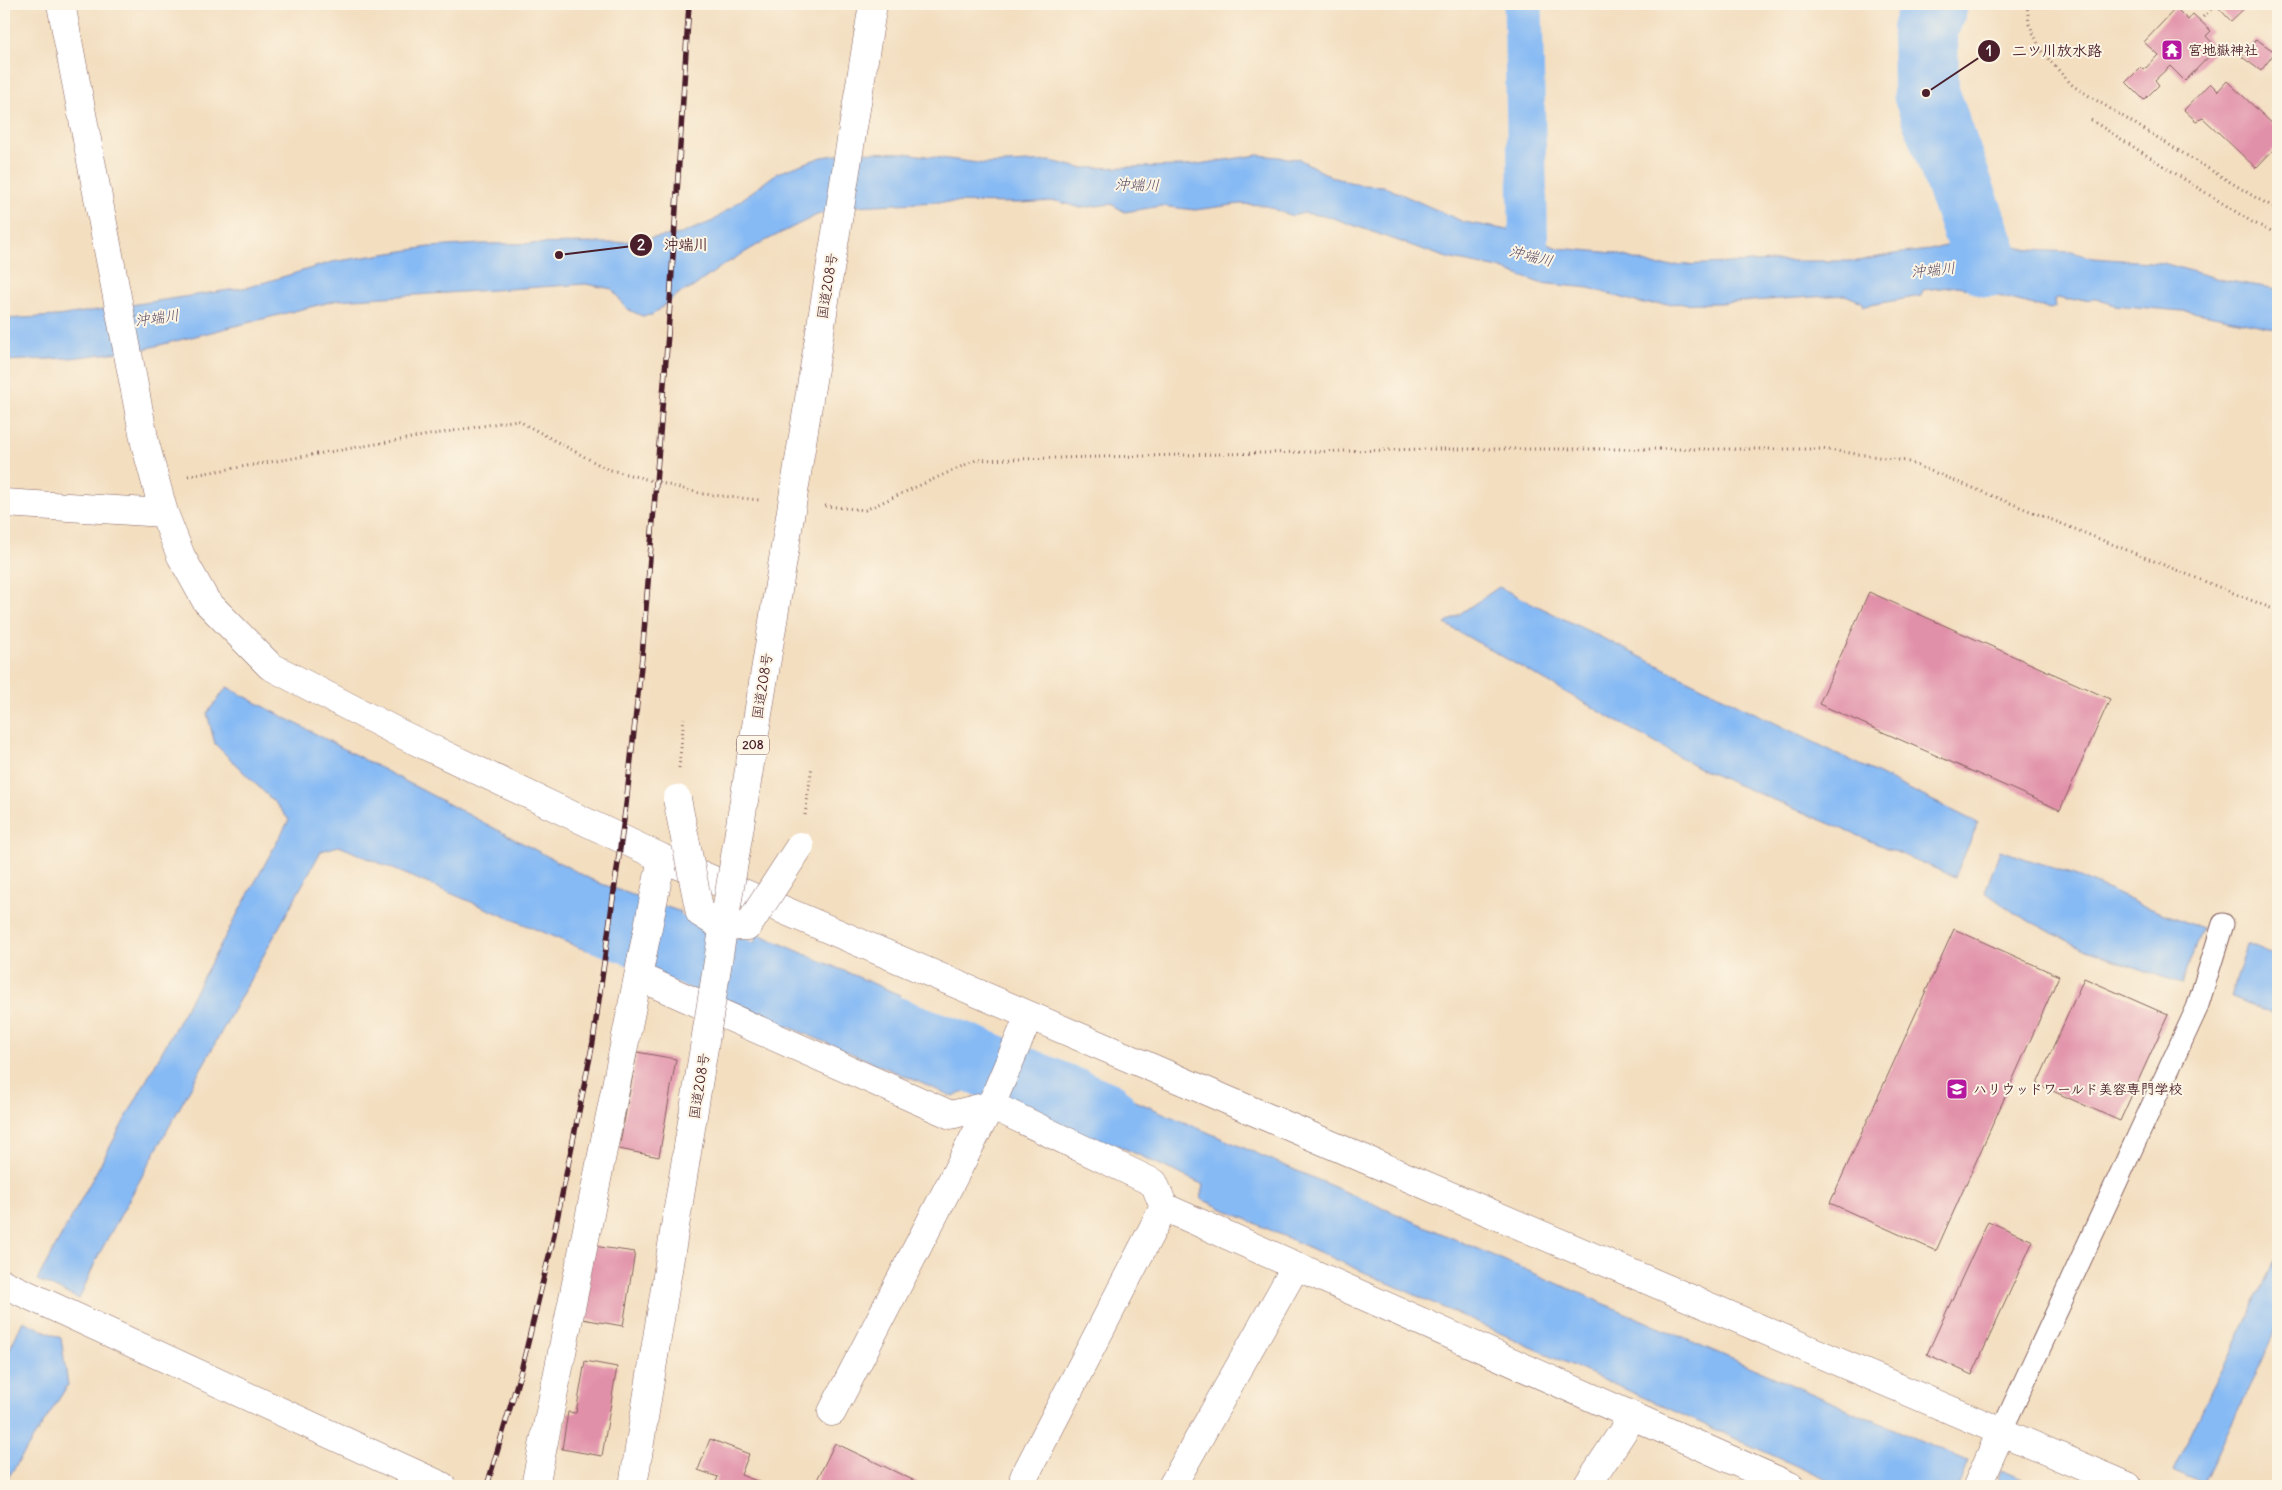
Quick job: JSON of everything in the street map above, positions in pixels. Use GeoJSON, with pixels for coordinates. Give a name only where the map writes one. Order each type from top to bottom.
{"type":"FeatureCollection","features":[{"type":"Feature","properties":{"kind":"main road"},"geometry":{"type":"LineString","coordinates":[[61,4],[145,443],[164,513],[181,556],[206,601],[270,666],[403,735],[662,858],[2000,1433],[2128,1486]]}},
{"type":"Feature","properties":{"kind":"main road","name":"国道208号"},"geometry":{"type":"LineString","coordinates":[[633,1486],[873,4]]}},
{"type":"Feature","properties":{"kind":"main road"},"geometry":{"type":"LineString","coordinates":[[4,503],[164,513]]}},
{"type":"Feature","properties":{"kind":"main road"},"geometry":{"type":"LineString","coordinates":[[677,799],[700,913],[723,927],[748,926],[800,846]]}},
{"type":"Feature","properties":{"kind":"main road"},"geometry":{"type":"LineString","coordinates":[[535,1486],[662,858]]}},
{"type":"Feature","properties":{"kind":"main road"},"geometry":{"type":"LineString","coordinates":[[639,977],[951,1115],[991,1105],[1154,1183],[1164,1207],[1790,1486]]}},
{"type":"Feature","properties":{"kind":"main road"},"geometry":{"type":"LineString","coordinates":[[832,1412],[991,1105],[1029,1016]]}},
{"type":"Feature","properties":{"kind":"main road"},"geometry":{"type":"LineString","coordinates":[[1024,1477],[1164,1207]]}},
{"type":"Feature","properties":{"kind":"main road"},"geometry":{"type":"LineString","coordinates":[[1172,1486],[1296,1266]]}},
{"type":"Feature","properties":{"kind":"main road"},"geometry":{"type":"LineString","coordinates":[[4,1284],[442,1486]]}},
{"type":"Feature","properties":{"kind":"main road"},"geometry":{"type":"LineString","coordinates":[[1587,1486],[1633,1416]]}},
{"type":"Feature","properties":{"kind":"main road"},"geometry":{"type":"LineString","coordinates":[[1978,1486],[2000,1433]]}},
{"type":"Feature","properties":{"kind":"lane"},"geometry":{"type":"LineString","coordinates":[[2000,1433],[2197,1008],[2223,924]]}},
{"type":"Feature","properties":{"kind":"path"},"geometry":{"type":"LineString","coordinates":[[2027,4],[2029,24],[2042,52],[2073,86],[2258,199],[2278,209]]}},
{"type":"Feature","properties":{"kind":"path"},"geometry":{"type":"LineString","coordinates":[[2203,17],[2216,4]]}},
{"type":"Feature","properties":{"kind":"path"},"geometry":{"type":"LineString","coordinates":[[2273,4],[2278,8]]}},
{"type":"Feature","properties":{"kind":"path"},"geometry":{"type":"LineString","coordinates":[[2091,120],[2252,222],[2278,234]]}},
{"type":"Feature","properties":{"kind":"path"},"geometry":{"type":"LineString","coordinates":[[156,482],[517,420],[606,469],[703,494],[760,500]]}},
{"type":"Feature","properties":{"kind":"path"},"geometry":{"type":"LineString","coordinates":[[817,505],[865,510],[976,460],[1428,449],[1822,449],[1906,461],[2278,611]]}},
{"type":"Feature","properties":{"kind":"path"},"geometry":{"type":"LineString","coordinates":[[677,799],[684,718]]}},
{"type":"Feature","properties":{"kind":"path"},"geometry":{"type":"LineString","coordinates":[[800,846],[812,766]]}},
{"type":"Feature","properties":{"kind":"water","name":"沖端川"},"geometry":{"type":"Polygon","coordinates":[[[858,152],[904,153],[985,164],[1051,161],[1080,168],[1185,166],[1258,155],[1299,159],[1332,177],[1360,185],[1383,186],[1464,222],[1508,230],[1558,248],[1614,253],[1657,266],[1775,261],[1858,261],[1930,250],[1963,241],[1986,241],[2031,250],[2072,252],[2093,258],[2163,263],[2223,280],[2278,289],[2278,329],[2193,312],[2115,305],[2096,299],[2066,300],[2058,298],[2054,300],[2055,307],[2050,309],[1958,286],[1923,290],[1921,296],[1864,306],[1862,302],[1845,295],[1720,303],[1643,304],[1589,288],[1540,283],[1499,268],[1447,258],[1330,217],[1304,213],[1292,216],[1264,205],[1240,204],[1195,210],[1161,206],[1125,212],[1111,204],[1081,208],[1056,201],[1020,203],[938,202],[855,206],[817,215],[759,244],[722,266],[692,288],[681,292],[652,315],[642,316],[627,309],[612,289],[586,284],[338,300],[144,349],[71,358],[4,361],[4,319],[58,316],[249,287],[332,262],[429,247],[482,244],[614,243],[681,234],[713,221],[777,173],[822,157],[858,152]]]}},
{"type":"Feature","properties":{"kind":"water"},"geometry":{"type":"Polygon","coordinates":[[[1499,587],[1978,823],[1955,877],[1703,770],[1445,624],[1499,587]]]}},
{"type":"Feature","properties":{"kind":"water"},"geometry":{"type":"Polygon","coordinates":[[[227,687],[596,882],[681,912],[672,974],[580,948],[339,846],[321,851],[98,1256],[79,1299],[37,1280],[289,820],[276,804],[215,744],[207,713],[227,687]]]}},
{"type":"Feature","properties":{"kind":"water"},"geometry":{"type":"Polygon","coordinates":[[[2000,850],[2080,877],[2148,908],[2202,928],[2182,984],[2086,950],[2016,914],[1985,892],[2000,850]]]}},
{"type":"Feature","properties":{"kind":"water"},"geometry":{"type":"Polygon","coordinates":[[[756,933],[900,995],[895,1001],[995,1044],[980,1081],[954,1097],[747,1009],[756,933]]]}},
{"type":"Feature","properties":{"kind":"water"},"geometry":{"type":"Polygon","coordinates":[[[2247,944],[2278,957],[2278,1016],[2231,997],[2247,944]]]}},
{"type":"Feature","properties":{"kind":"water"},"geometry":{"type":"Polygon","coordinates":[[[1029,1055],[1968,1461],[1958,1486],[1841,1486],[1201,1199],[1204,1185],[1023,1102],[1017,1087],[1029,1055]]]}},
{"type":"Feature","properties":{"kind":"water"},"geometry":{"type":"Polygon","coordinates":[[[2278,1254],[2278,1327],[2203,1483],[2173,1470],[2278,1254]]]}},
{"type":"Feature","properties":{"kind":"water"},"geometry":{"type":"Polygon","coordinates":[[[23,1321],[61,1338],[68,1385],[4,1484],[4,1361],[23,1321]]]}},
{"type":"Feature","properties":{"kind":"water"},"geometry":{"type":"Polygon","coordinates":[[[2002,1470],[2038,1486],[1996,1486],[2002,1470]]]}},
{"type":"Feature","properties":{"kind":"building"},"geometry":{"type":"Polygon","coordinates":[[[2215,4],[2249,4],[2231,21],[2215,4]]]}},
{"type":"Feature","properties":{"kind":"building"},"geometry":{"type":"Polygon","coordinates":[[[2176,8],[2188,20],[2193,14],[2211,31],[2206,36],[2217,48],[2185,81],[2170,66],[2155,80],[2159,85],[2144,100],[2126,82],[2141,67],[2144,70],[2158,55],[2144,42],[2176,8]]]}},
{"type":"Feature","properties":{"kind":"building"},"geometry":{"type":"Polygon","coordinates":[[[2256,39],[2275,52],[2261,71],[2242,57],[2256,39]]]}},
{"type":"Feature","properties":{"kind":"building"},"geometry":{"type":"Polygon","coordinates":[[[2227,81],[2278,129],[2278,145],[2256,168],[2203,118],[2196,121],[2184,110],[2210,83],[2218,91],[2227,81]]]}},
{"type":"Feature","properties":{"kind":"building"},"geometry":{"type":"Polygon","coordinates":[[[1869,592],[2110,699],[2060,810],[1819,704],[1869,592]]]}},
{"type":"Feature","properties":{"kind":"building"},"geometry":{"type":"Polygon","coordinates":[[[1954,929],[2059,976],[1936,1251],[1830,1203],[1954,929]]]}},
{"type":"Feature","properties":{"kind":"building"},"geometry":{"type":"Polygon","coordinates":[[[2084,978],[2168,1015],[2120,1121],[2037,1084],[2084,978]]]}},
{"type":"Feature","properties":{"kind":"building"},"geometry":{"type":"Polygon","coordinates":[[[637,1052],[676,1059],[659,1157],[619,1149],[637,1052]]]}},
{"type":"Feature","properties":{"kind":"building"},"geometry":{"type":"Polygon","coordinates":[[[1988,1221],[2033,1241],[1972,1375],[1927,1354],[1988,1221]]]}},
{"type":"Feature","properties":{"kind":"building"},"geometry":{"type":"Polygon","coordinates":[[[593,1246],[635,1252],[623,1326],[582,1319],[593,1246]]]}},
{"type":"Feature","properties":{"kind":"building"},"geometry":{"type":"Polygon","coordinates":[[[585,1361],[617,1367],[602,1456],[562,1449],[568,1412],[576,1413],[585,1361]]]}},
{"type":"Feature","properties":{"kind":"building"},"geometry":{"type":"Polygon","coordinates":[[[710,1439],[749,1454],[741,1475],[770,1486],[714,1486],[718,1477],[698,1470],[710,1439]]]}},
{"type":"Feature","properties":{"kind":"building"},"geometry":{"type":"Polygon","coordinates":[[[835,1443],[917,1482],[915,1486],[814,1486],[835,1443]]]}},
{"type":"Feature","properties":{"kind":"waterway"},"geometry":{"type":"LineString","coordinates":[[1523,4],[1529,258]]}},
{"type":"Feature","properties":{"kind":"waterway"},"geometry":{"type":"LineString","coordinates":[[1935,4],[1925,29],[1926,93],[1988,264]]}},
{"type":"Feature","properties":{"kind":"waterway"},"geometry":{"type":"LineString","coordinates":[[590,916],[980,1062],[1104,1114]]}},
{"type":"Feature","properties":{"kind":"railway"},"geometry":{"type":"LineString","coordinates":[[487,1486],[522,1367],[552,1244],[593,1042],[626,805],[642,657],[668,334],[689,4]]}},
{"type":"Feature","properties":{"kind":"place","name":"宮地嶽神社"},"geometry":{"type":"Point","coordinates":[2172,50]}},
{"type":"Feature","properties":{"kind":"place","name":"二ツ川放水路"},"geometry":{"type":"Point","coordinates":[1926,93]}},
{"type":"Feature","properties":{"kind":"place","name":"沖端川"},"geometry":{"type":"Point","coordinates":[559,255]}},
{"type":"Feature","properties":{"kind":"place","name":"ハリウッドワールド美容専門学校"},"geometry":{"type":"Point","coordinates":[1957,1089]}}]}
